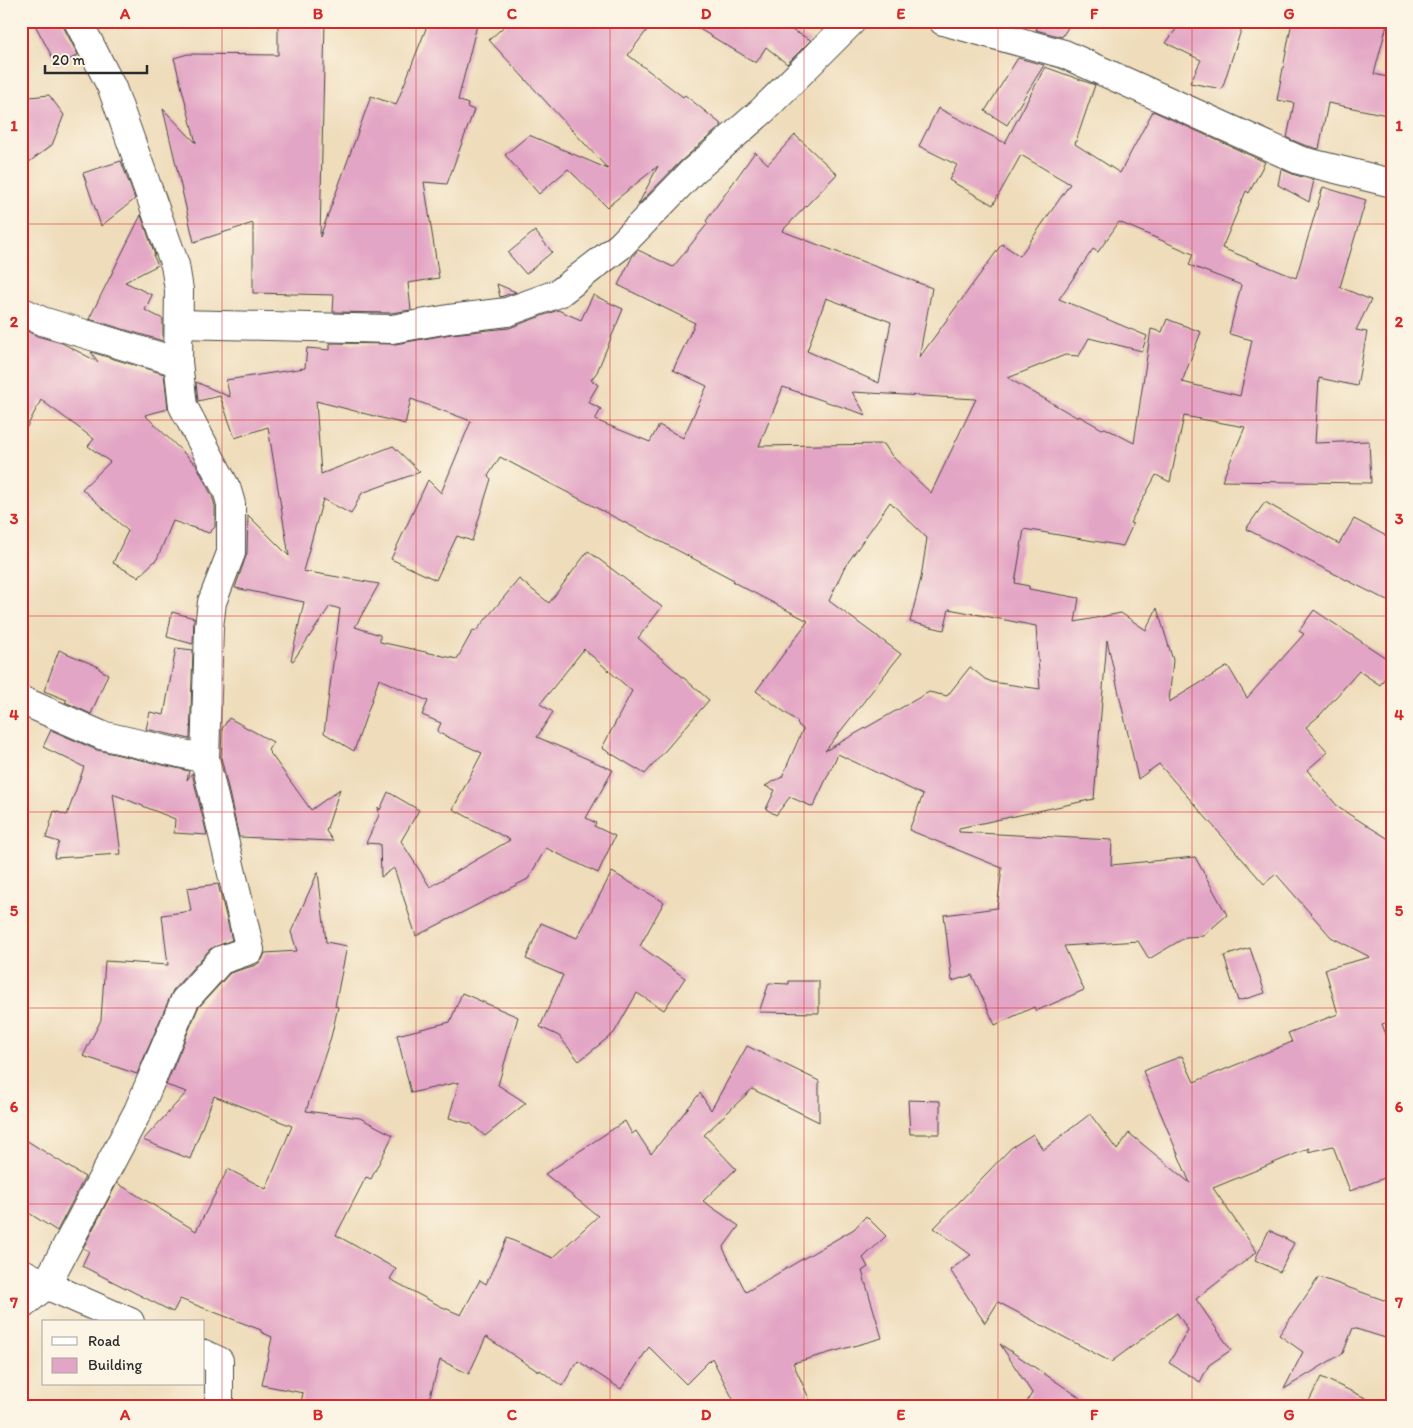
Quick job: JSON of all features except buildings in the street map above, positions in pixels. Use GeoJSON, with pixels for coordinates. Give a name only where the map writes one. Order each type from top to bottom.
{"type":"FeatureCollection","features":[{"type":"Feature","properties":{"kind":"street"},"geometry":{"type":"LineString","coordinates":[[21,1306],[46,1285],[138,1111],[185,1000],[221,960],[250,950],[205,759],[209,627],[212,602],[231,553],[232,504],[227,490],[183,406],[178,362],[178,282],[168,242],[112,88],[78,21]]}},
{"type":"Feature","properties":{"kind":"street"},"geometry":{"type":"LineString","coordinates":[[178,324],[356,330],[392,329],[449,319],[507,312],[559,293],[620,246],[692,172],[762,111],[852,21]]}},
{"type":"Feature","properties":{"kind":"street"},"geometry":{"type":"LineString","coordinates":[[943,21],[1010,30],[1299,160],[1392,183]]}},
{"type":"Feature","properties":{"kind":"street"},"geometry":{"type":"LineString","coordinates":[[21,311],[42,321],[178,362]]}},
{"type":"Feature","properties":{"kind":"street"},"geometry":{"type":"LineString","coordinates":[[21,700],[101,735],[205,759]]}},
{"type":"Feature","properties":{"kind":"street"},"geometry":{"type":"LineString","coordinates":[[21,1272],[125,1320]]}},
{"type":"Feature","properties":{"kind":"street"},"geometry":{"type":"LineString","coordinates":[[205,1354],[219,1361],[219,1407]]}}]}
